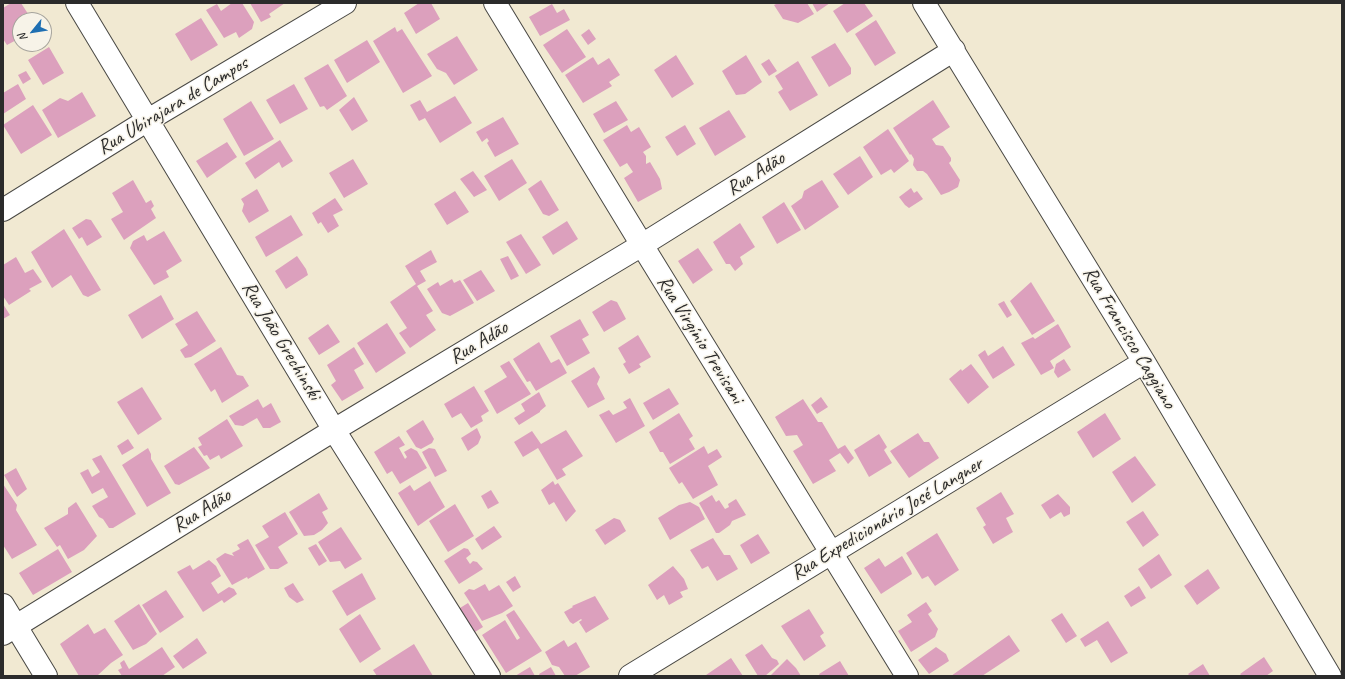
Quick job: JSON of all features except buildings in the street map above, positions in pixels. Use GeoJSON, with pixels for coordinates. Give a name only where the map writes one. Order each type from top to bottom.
{"type":"FeatureCollection","features":[{"type":"Feature","properties":{"kind":"street","name":"Rua João Grechinski"},"geometry":{"type":"LineString","coordinates":[[77,3],[334,430],[489,676]]}},
{"type":"Feature","properties":{"kind":"street","name":"Rua Ubirajara de Campos"},"geometry":{"type":"LineString","coordinates":[[3,210],[148,120],[345,3]]}},
{"type":"Feature","properties":{"kind":"street","name":"Rua Virgínio Trevisani"},"geometry":{"type":"LineString","coordinates":[[495,3],[907,676]]}},
{"type":"Feature","properties":{"kind":"street","name":"Rua Francisco Caggiano"},"geometry":{"type":"LineString","coordinates":[[924,3],[1144,362],[1330,676]]}},
{"type":"Feature","properties":{"kind":"street","name":"Rua Adão"},"geometry":{"type":"LineString","coordinates":[[9,630],[334,430],[642,245],[954,50]]}},
{"type":"Feature","properties":{"kind":"street","name":"Rua Expedicionário José Langner"},"geometry":{"type":"LineString","coordinates":[[630,676],[1144,362]]}},
{"type":"Feature","properties":{"kind":"street"},"geometry":{"type":"LineString","coordinates":[[3,605],[9,630],[46,676]]}}]}
